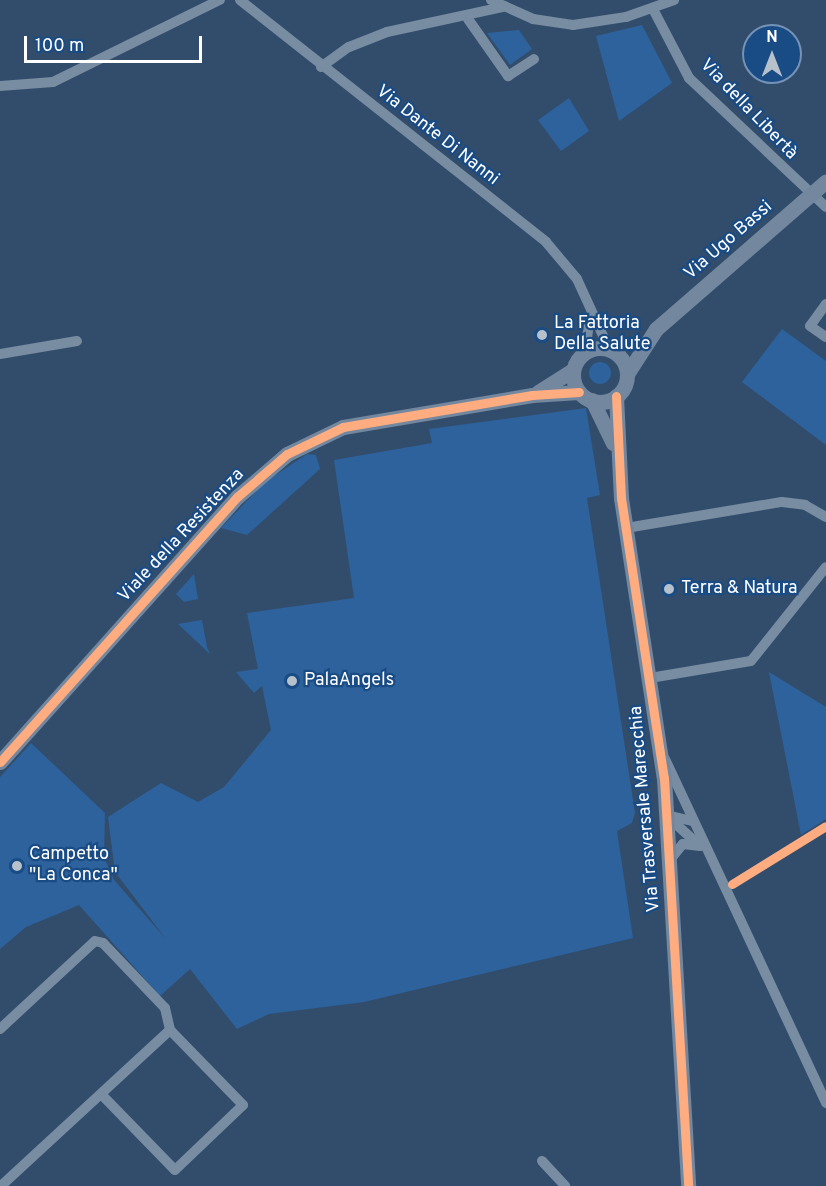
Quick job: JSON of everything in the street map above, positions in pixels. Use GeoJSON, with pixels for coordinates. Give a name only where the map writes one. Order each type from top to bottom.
{"type":"FeatureCollection","features":[{"type":"Feature","properties":{"kind":"street"},"geometry":{"type":"LineString","coordinates":[[0,86],[53,82],[220,0]]}},
{"type":"Feature","properties":{"kind":"street"},"geometry":{"type":"LineString","coordinates":[[225,0],[235,0]]}},
{"type":"Feature","properties":{"kind":"street","name":"Via Dante Di Nanni"},"geometry":{"type":"LineString","coordinates":[[240,0],[321,67],[546,242],[577,279],[590,317],[612,350]]}},
{"type":"Feature","properties":{"kind":"street"},"geometry":{"type":"LineString","coordinates":[[491,0],[502,7],[573,25],[653,9],[674,0]]}},
{"type":"Feature","properties":{"kind":"street"},"geometry":{"type":"LineString","coordinates":[[321,67],[349,47],[387,32],[468,19],[502,7]]}},
{"type":"Feature","properties":{"kind":"street","name":"Via della Libertà"},"geometry":{"type":"LineString","coordinates":[[653,9],[690,78],[810,195],[826,207]]}},
{"type":"Feature","properties":{"kind":"street"},"geometry":{"type":"LineString","coordinates":[[468,19],[508,76],[534,59]]}},
{"type":"Feature","properties":{"kind":"street","name":"Via Ugo Bassi"},"geometry":{"type":"LineString","coordinates":[[612,350],[656,329],[826,181]]}},
{"type":"Feature","properties":{"kind":"street"},"geometry":{"type":"LineString","coordinates":[[826,304],[810,326],[826,337]]}},
{"type":"Feature","properties":{"kind":"street","name":"Via Dante Di Nanni"},"geometry":{"type":"LineString","coordinates":[[585,351],[590,317]]}},
{"type":"Feature","properties":{"kind":"street","name":"Via Ugo Bassi"},"geometry":{"type":"LineString","coordinates":[[627,374],[656,329]]}},
{"type":"Feature","properties":{"kind":"street"},"geometry":{"type":"LineString","coordinates":[[0,354],[77,341]]}},
{"type":"Feature","properties":{"kind":"street"},"geometry":{"type":"LineString","coordinates":[[612,350],[627,374],[616,396],[586,396],[573,370],[585,351],[612,350]]}},
{"type":"Feature","properties":{"kind":"street","name":"Viale della Resistenza"},"geometry":{"type":"LineString","coordinates":[[532,394],[573,370]]}},
{"type":"Feature","properties":{"kind":"street","name":"Viale della Resistenza"},"geometry":{"type":"LineString","coordinates":[[0,762],[237,497],[287,454],[343,428],[532,394],[586,396]]}},
{"type":"Feature","properties":{"kind":"street","name":"Via Trasversale Marecchia"},"geometry":{"type":"LineString","coordinates":[[586,396],[615,448]]}},
{"type":"Feature","properties":{"kind":"street","name":"Via Trasversale Marecchia"},"geometry":{"type":"LineString","coordinates":[[616,396],[615,448],[650,678],[666,814],[688,1186]]}},
{"type":"Feature","properties":{"kind":"street"},"geometry":{"type":"LineString","coordinates":[[626,528],[782,502],[826,517]]}},
{"type":"Feature","properties":{"kind":"street"},"geometry":{"type":"LineString","coordinates":[[650,678],[751,661],[826,567]]}},
{"type":"Feature","properties":{"kind":"street"},"geometry":{"type":"LineString","coordinates":[[659,745],[692,822],[710,854],[826,1103]]}},
{"type":"Feature","properties":{"kind":"street"},"geometry":{"type":"LineString","coordinates":[[666,814],[692,822]]}},
{"type":"Feature","properties":{"kind":"street"},"geometry":{"type":"LineString","coordinates":[[666,814],[710,854]]}},
{"type":"Feature","properties":{"kind":"street"},"geometry":{"type":"LineString","coordinates":[[669,862],[684,844],[700,846]]}},
{"type":"Feature","properties":{"kind":"street"},"geometry":{"type":"LineString","coordinates":[[0,1029],[95,941],[103,942],[165,1008],[170,1026],[243,1105],[175,1170],[101,1094]]}},
{"type":"Feature","properties":{"kind":"street"},"geometry":{"type":"LineString","coordinates":[[1,1186],[101,1094],[170,1026]]}},
{"type":"Feature","properties":{"kind":"street"},"geometry":{"type":"LineString","coordinates":[[542,1161],[565,1186]]}},
{"type":"Feature","properties":{"kind":"shaded area"},"geometry":{"type":"Polygon","coordinates":[[[642,25],[672,83],[619,121],[596,36],[642,25]]]}},
{"type":"Feature","properties":{"kind":"shaded area"},"geometry":{"type":"Polygon","coordinates":[[[519,30],[532,49],[510,65],[487,33],[519,30]]]}},
{"type":"Feature","properties":{"kind":"shaded area"},"geometry":{"type":"Polygon","coordinates":[[[569,98],[589,131],[561,151],[538,120],[569,98]]]}},
{"type":"Feature","properties":{"kind":"shaded area"},"geometry":{"type":"Polygon","coordinates":[[[782,329],[826,361],[826,445],[742,382],[782,329]]]}},
{"type":"Feature","properties":{"kind":"shaded area"},"geometry":{"type":"Polygon","coordinates":[[[600,362],[610,369],[611,373],[604,383],[600,384],[590,377],[589,373],[596,363],[600,362]]]}},
{"type":"Feature","properties":{"kind":"shaded area"},"geometry":{"type":"Polygon","coordinates":[[[586,408],[600,495],[587,498],[635,813],[632,823],[617,831],[633,938],[364,1002],[269,1014],[237,1029],[190,969],[160,996],[79,905],[26,927],[0,949],[0,777],[31,743],[105,813],[104,857],[114,880],[166,939],[115,872],[108,817],[161,783],[198,802],[224,787],[271,730],[262,686],[254,693],[236,672],[258,669],[247,613],[354,598],[334,460],[432,443],[429,429],[586,408]]]}},
{"type":"Feature","properties":{"kind":"shaded area"},"geometry":{"type":"Polygon","coordinates":[[[307,454],[316,455],[320,469],[247,535],[221,528],[265,482],[307,454]]]}},
{"type":"Feature","properties":{"kind":"shaded area"},"geometry":{"type":"Polygon","coordinates":[[[194,574],[198,599],[184,602],[176,594],[194,574]]]}},
{"type":"Feature","properties":{"kind":"shaded area"},"geometry":{"type":"Polygon","coordinates":[[[202,620],[207,647],[210,654],[178,624],[202,620]]]}},
{"type":"Feature","properties":{"kind":"shaded area"},"geometry":{"type":"Polygon","coordinates":[[[769,672],[826,707],[826,819],[801,835],[769,672]]]}},
{"type":"Feature","properties":{"kind":"cycle path"},"geometry":{"type":"LineString","coordinates":[[0,762],[237,497],[287,454],[343,427],[532,395],[579,392]]}},
{"type":"Feature","properties":{"kind":"cycle path"},"geometry":{"type":"LineString","coordinates":[[616,396],[621,498],[664,778],[688,1186]]}},
{"type":"Feature","properties":{"kind":"cycle path"},"geometry":{"type":"LineString","coordinates":[[732,884],[826,826]]}},
{"type":"Feature","properties":{"kind":"place","name":"La Fattoria Della Salute"},"geometry":{"type":"Point","coordinates":[542,335]}},
{"type":"Feature","properties":{"kind":"place","name":"Terra & Natura"},"geometry":{"type":"Point","coordinates":[669,589]}},
{"type":"Feature","properties":{"kind":"place","name":"PalaAngels"},"geometry":{"type":"Point","coordinates":[292,681]}},
{"type":"Feature","properties":{"kind":"place","name":"Campetto \"La Conca\""},"geometry":{"type":"Point","coordinates":[17,866]}}]}
